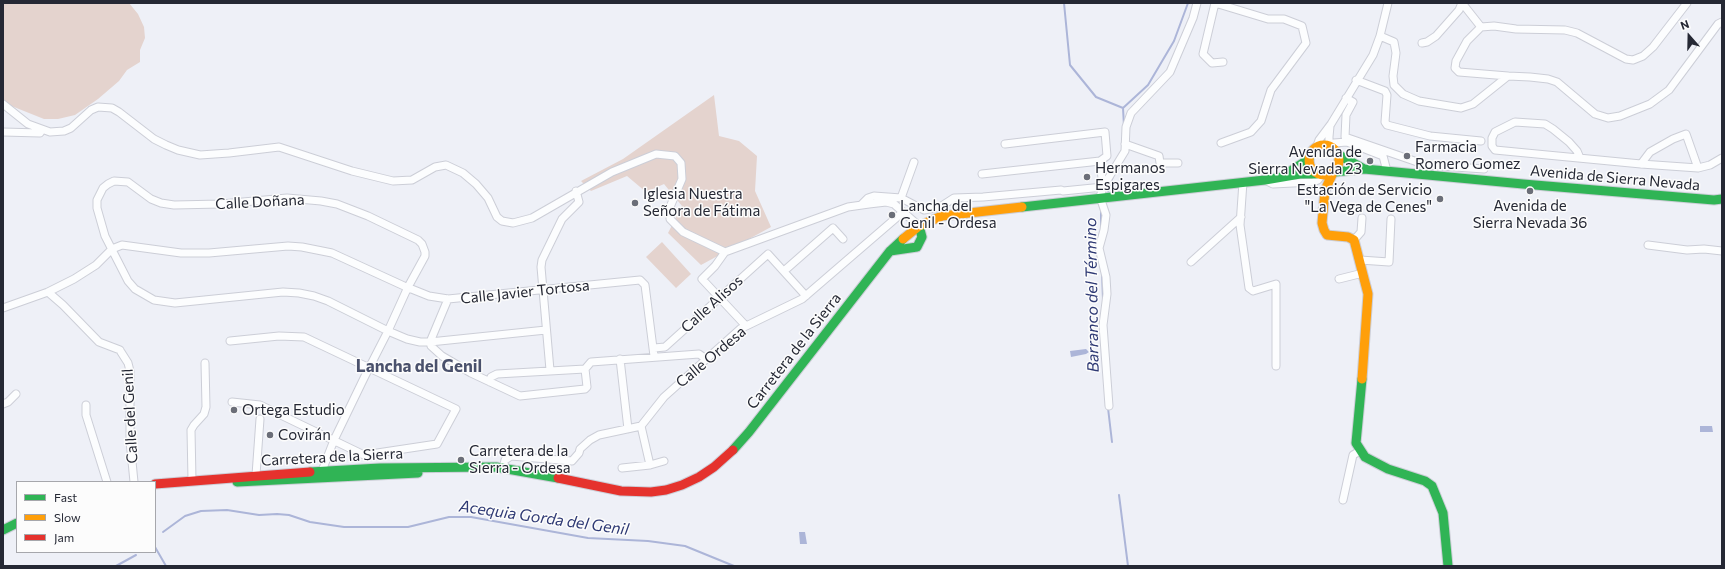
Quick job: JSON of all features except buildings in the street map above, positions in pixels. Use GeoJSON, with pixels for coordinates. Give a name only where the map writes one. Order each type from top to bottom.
{"type":"FeatureCollection","features":[{"type":"Feature","properties":{"kind":"street"},"geometry":{"type":"LineString","coordinates":[[1109,406],[1102,325],[1107,294],[1106,277],[1099,248],[1106,216],[1100,197],[1103,187],[1125,151],[1126,127],[1131,113],[1170,72],[1193,18],[1197,3]]}},
{"type":"Feature","properties":{"kind":"street"},"geometry":{"type":"LineString","coordinates":[[1221,143],[1251,132],[1261,121],[1271,90],[1306,42],[1302,26],[1284,19],[1268,19],[1215,3],[1203,54],[1212,63],[1223,62]]}},
{"type":"Feature","properties":{"kind":"street"},"geometry":{"type":"LineString","coordinates":[[1317,146],[1319,140],[1331,124],[1356,80],[1373,55],[1380,36],[1388,3]]}},
{"type":"Feature","properties":{"kind":"street"},"geometry":{"type":"LineString","coordinates":[[1422,43],[1427,42],[1436,36],[1459,10],[1462,3],[1481,27]]}},
{"type":"Feature","properties":{"kind":"street"},"geometry":{"type":"LineString","coordinates":[[1687,3],[1652,47],[1643,56],[1634,60],[1626,59],[1577,33],[1565,30],[1516,29],[1494,26],[1481,27],[1467,41],[1456,61],[1455,68],[1458,72],[1548,79],[1557,82],[1595,114],[1608,118],[1620,116],[1650,104],[1669,90],[1718,24],[1722,22]]}},
{"type":"Feature","properties":{"kind":"street"},"geometry":{"type":"LineString","coordinates":[[1380,36],[1394,42],[1396,53],[1393,76],[1394,86],[1403,94],[1420,101],[1461,108],[1473,104],[1508,76]]}},
{"type":"Feature","properties":{"kind":"street"},"geometry":{"type":"LineString","coordinates":[[1356,80],[1385,90],[1387,95],[1384,122],[1388,125],[1430,136],[1481,141]]}},
{"type":"Feature","properties":{"kind":"street"},"geometry":{"type":"LineString","coordinates":[[1346,98],[1353,102],[1346,115],[1345,137],[1426,165],[1484,169]]}},
{"type":"Feature","properties":{"kind":"street"},"geometry":{"type":"LineString","coordinates":[[3,104],[28,124],[50,132],[64,131],[77,124],[91,110],[98,107],[105,107],[119,112],[154,139],[166,146],[189,153],[214,155],[279,147],[352,171],[393,181],[412,180],[435,167],[446,165],[463,173],[476,184],[488,198],[494,213],[502,221],[507,223],[521,222],[532,218],[576,191],[612,172],[656,154],[675,156],[682,163],[682,179],[670,207],[670,219],[683,232],[725,252]]}},
{"type":"Feature","properties":{"kind":"street"},"geometry":{"type":"LineString","coordinates":[[1580,158],[1578,151],[1569,142],[1545,124],[1515,122],[1495,132],[1492,138],[1492,146],[1495,150],[1641,164],[1698,168],[1710,165],[1722,158]]}},
{"type":"Feature","properties":{"kind":"street"},"geometry":{"type":"LineString","coordinates":[[1330,145],[1328,137],[1331,124]]}},
{"type":"Feature","properties":{"kind":"street"},"geometry":{"type":"LineString","coordinates":[[3,132],[40,133],[42,130]]}},
{"type":"Feature","properties":{"kind":"street"},"geometry":{"type":"LineString","coordinates":[[982,174],[1100,161],[1107,156],[1105,132],[1005,144]]}},
{"type":"Feature","properties":{"kind":"street"},"geometry":{"type":"LineString","coordinates":[[1641,164],[1650,152],[1673,139],[1686,134],[1698,168]]}},
{"type":"Feature","properties":{"kind":"street"},"geometry":{"type":"LineString","coordinates":[[1330,145],[1334,142],[1347,142],[1383,156],[1387,171]]}},
{"type":"Feature","properties":{"kind":"street"},"geometry":{"type":"LineString","coordinates":[[1125,144],[1159,156],[1160,163],[1178,163]]}},
{"type":"Feature","properties":{"kind":"street"},"geometry":{"type":"LineString","coordinates":[[1323,144],[1330,145],[1339,155],[1339,164],[1325,174],[1310,167],[1309,159],[1312,151],[1317,146],[1323,144]]}},
{"type":"Feature","properties":{"kind":"street","name":"Avenida de Sierra Nevada"},"geometry":{"type":"LineString","coordinates":[[1339,155],[1364,169]]}},
{"type":"Feature","properties":{"kind":"street","name":"Avenida de Sierra Nevada"},"geometry":{"type":"LineString","coordinates":[[1282,176],[1309,159]]}},
{"type":"Feature","properties":{"kind":"street"},"geometry":{"type":"LineString","coordinates":[[1100,161],[1103,187]]}},
{"type":"Feature","properties":{"kind":"street"},"geometry":{"type":"LineString","coordinates":[[901,198],[914,162]]}},
{"type":"Feature","properties":{"kind":"street","name":"Avenida de Sierra Nevada"},"geometry":{"type":"LineString","coordinates":[[1100,197],[1265,180],[1282,176],[1325,174],[1364,169],[1531,185],[1714,200],[1722,199]]}},
{"type":"Feature","properties":{"kind":"street"},"geometry":{"type":"LineString","coordinates":[[1325,174],[1326,190],[1322,223],[1324,230],[1327,235],[1348,237],[1354,240],[1368,294],[1362,384],[1356,443],[1360,452],[1365,457],[1388,469],[1425,481],[1432,486],[1443,513],[1448,566]]}},
{"type":"Feature","properties":{"kind":"street","name":"Avenida de Sierra Nevada"},"geometry":{"type":"LineString","coordinates":[[1265,180],[1273,184],[1313,182],[1325,174]]}},
{"type":"Feature","properties":{"kind":"street","name":"Calle Doñana"},"geometry":{"type":"LineString","coordinates":[[322,471],[334,440],[388,331],[408,287],[425,256],[422,244],[368,216],[337,204],[321,201],[287,198],[221,204],[174,205],[161,203],[151,199],[128,182],[114,181],[103,188],[97,200],[97,208],[105,236],[128,281],[135,289],[154,300],[175,303],[278,292],[299,293],[328,301],[388,331],[408,339],[430,342],[546,330]]}},
{"type":"Feature","properties":{"kind":"street"},"geometry":{"type":"LineString","coordinates":[[1243,182],[1240,225],[1249,288],[1253,291],[1276,284],[1276,366]]}},
{"type":"Feature","properties":{"kind":"street"},"geometry":{"type":"LineString","coordinates":[[861,205],[868,198],[874,196],[901,198],[924,210],[940,207],[954,198],[1103,187]]}},
{"type":"Feature","properties":{"kind":"street"},"geometry":{"type":"LineString","coordinates":[[550,370],[542,260],[562,219],[579,202],[576,191]]}},
{"type":"Feature","properties":{"kind":"street","name":"Carretera de la Sierra"},"geometry":{"type":"LineString","coordinates":[[158,484],[256,475],[380,468],[496,467],[541,474],[621,491],[639,493],[666,490],[682,485],[699,477],[728,455],[748,432],[890,251],[919,226],[942,216],[963,212],[1100,197]]}},
{"type":"Feature","properties":{"kind":"street"},"geometry":{"type":"LineString","coordinates":[[746,326],[702,279],[715,266],[725,252],[848,207],[886,202],[894,204],[919,226],[922,237],[917,247],[890,251]]}},
{"type":"Feature","properties":{"kind":"street","name":"Calle Ordesa"},"geometry":{"type":"LineString","coordinates":[[640,426],[664,397],[740,329],[806,296],[903,212]]}},
{"type":"Feature","properties":{"kind":"street"},"geometry":{"type":"LineString","coordinates":[[1191,262],[1241,217]]}},
{"type":"Feature","properties":{"kind":"street"},"geometry":{"type":"LineString","coordinates":[[1354,240],[1361,232],[1362,218]]}},
{"type":"Feature","properties":{"kind":"street"},"geometry":{"type":"LineString","coordinates":[[1360,260],[1389,262],[1391,219]]}},
{"type":"Feature","properties":{"kind":"street"},"geometry":{"type":"LineString","coordinates":[[806,296],[784,272],[833,228],[843,239]]}},
{"type":"Feature","properties":{"kind":"street","name":"Calle Javier Tortosa"},"geometry":{"type":"LineString","coordinates":[[112,249],[122,245],[156,251],[202,253],[288,246],[302,247],[332,253],[429,296],[448,299],[640,280],[643,282],[654,352]]}},
{"type":"Feature","properties":{"kind":"street"},"geometry":{"type":"LineString","coordinates":[[1648,245],[1674,247],[1686,250],[1704,249],[1722,251]]}},
{"type":"Feature","properties":{"kind":"street"},"geometry":{"type":"LineString","coordinates":[[3,308],[48,292],[74,279],[96,265],[112,249]]}},
{"type":"Feature","properties":{"kind":"street","name":"Calle Alisos"},"geometry":{"type":"LineString","coordinates":[[654,352],[665,346],[768,254],[784,272]]}},
{"type":"Feature","properties":{"kind":"street"},"geometry":{"type":"LineString","coordinates":[[1339,279],[1363,274]]}},
{"type":"Feature","properties":{"kind":"street","name":"Calle del Genil"},"geometry":{"type":"LineString","coordinates":[[48,292],[63,304],[99,342],[120,351],[128,363],[130,370],[130,441],[134,481]]}},
{"type":"Feature","properties":{"kind":"street"},"geometry":{"type":"LineString","coordinates":[[448,299],[430,342],[431,346],[442,356],[471,373],[520,396],[585,389],[587,387],[585,369]]}},
{"type":"Feature","properties":{"kind":"street"},"geometry":{"type":"LineString","coordinates":[[230,341],[279,336],[304,337],[456,409],[437,444],[364,455],[334,440],[232,402]]}},
{"type":"Feature","properties":{"kind":"street"},"geometry":{"type":"LineString","coordinates":[[490,382],[491,377],[497,374],[585,369],[591,362],[620,359],[654,352],[699,354],[706,359]]}},
{"type":"Feature","properties":{"kind":"street"},"geometry":{"type":"LineString","coordinates":[[620,359],[628,428]]}},
{"type":"Feature","properties":{"kind":"street"},"geometry":{"type":"LineString","coordinates":[[192,480],[191,430],[194,424],[204,414],[206,407],[205,362]]}},
{"type":"Feature","properties":{"kind":"street"},"geometry":{"type":"LineString","coordinates":[[3,404],[8,402],[16,394]]}},
{"type":"Feature","properties":{"kind":"street"},"geometry":{"type":"LineString","coordinates":[[86,405],[86,415],[107,481]]}},
{"type":"Feature","properties":{"kind":"street"},"geometry":{"type":"LineString","coordinates":[[256,475],[260,412]]}},
{"type":"Feature","properties":{"kind":"street"},"geometry":{"type":"LineString","coordinates":[[503,469],[505,460],[511,456],[572,461],[579,453],[580,449],[590,440],[611,432],[640,426],[650,465]]}},
{"type":"Feature","properties":{"kind":"street"},"geometry":{"type":"LineString","coordinates":[[1343,500],[1353,455],[1360,452]]}},
{"type":"Feature","properties":{"kind":"street"},"geometry":{"type":"LineString","coordinates":[[622,468],[664,462]]}},
{"type":"Feature","properties":{"kind":"street","name":"Carretera de la Sierra"},"geometry":{"type":"LineString","coordinates":[[158,484],[168,486],[496,471],[503,469]]}},
{"type":"Feature","properties":{"kind":"street"},"geometry":{"type":"LineString","coordinates":[[288,480],[299,476],[314,475],[322,471],[330,474],[349,473],[361,476]]}},
{"type":"Feature","properties":{"kind":"street"},"geometry":{"type":"LineString","coordinates":[[3,530],[16,524]]}},
{"type":"Feature","properties":{"kind":"shaded area"},"geometry":{"type":"Polygon","coordinates":[[[3,3],[129,3],[138,14],[144,27],[145,38],[140,50],[140,62],[127,70],[119,81],[98,99],[75,115],[58,119],[44,119],[9,105],[3,101],[3,3]]]}},
{"type":"Feature","properties":{"kind":"shaded area"},"geometry":{"type":"Polygon","coordinates":[[[714,95],[719,136],[739,141],[757,156],[755,191],[771,227],[701,265],[668,233],[682,206],[664,184],[646,192],[627,176],[591,191],[581,181],[623,159],[714,95]]]}},
{"type":"Feature","properties":{"kind":"shaded area"},"geometry":{"type":"Polygon","coordinates":[[[662,242],[691,274],[676,288],[646,257],[662,242]]]}},
{"type":"Feature","properties":{"kind":"water"},"geometry":{"type":"Polygon","coordinates":[[[1086,349],[1089,352],[1086,354],[1071,357],[1070,351],[1086,349]]]}},
{"type":"Feature","properties":{"kind":"water"},"geometry":{"type":"Polygon","coordinates":[[[1700,426],[1712,426],[1713,432],[1700,432],[1700,426]]]}},
{"type":"Feature","properties":{"kind":"water"},"geometry":{"type":"Polygon","coordinates":[[[799,532],[805,532],[807,544],[800,544],[799,532]]]}},
{"type":"Feature","properties":{"kind":"waterway"},"geometry":{"type":"LineString","coordinates":[[1064,3],[1070,65],[1096,97],[1123,108]]}},
{"type":"Feature","properties":{"kind":"waterway","name":"Barranco del Término"},"geometry":{"type":"LineString","coordinates":[[1124,126],[1123,108],[1148,85],[1174,41],[1188,3]]}},
{"type":"Feature","properties":{"kind":"waterway","name":"Barranco del Término"},"geometry":{"type":"LineString","coordinates":[[1107,195],[1113,176]]}},
{"type":"Feature","properties":{"kind":"waterway","name":"Barranco del Término"},"geometry":{"type":"LineString","coordinates":[[1101,210],[1101,228]]}},
{"type":"Feature","properties":{"kind":"waterway","name":"Barranco del Término"},"geometry":{"type":"LineString","coordinates":[[1102,272],[1103,300]]}},
{"type":"Feature","properties":{"kind":"waterway","name":"Barranco del Término"},"geometry":{"type":"LineString","coordinates":[[1108,408],[1112,442]]}},
{"type":"Feature","properties":{"kind":"waterway","name":"Barranco del Término"},"geometry":{"type":"LineString","coordinates":[[1119,495],[1128,566]]}},
{"type":"Feature","properties":{"kind":"waterway","name":"Acequia Gorda del Genil"},"geometry":{"type":"LineString","coordinates":[[163,532],[185,516],[201,511],[227,510],[259,515],[289,515],[310,522],[344,527],[408,527],[449,517],[471,517],[588,538],[648,541],[685,546],[734,566]]}},
{"type":"Feature","properties":{"kind":"waterway"},"geometry":{"type":"LineString","coordinates":[[156,549],[166,566]]}},
{"type":"Feature","properties":{"kind":"waterway","name":"Acequia Gorda del Genil"},"geometry":{"type":"LineString","coordinates":[[116,566],[136,555]]}},
{"type":"Feature","properties":{"kind":"traffic: fast"},"geometry":{"type":"LineString","coordinates":[[1339,155],[1364,169]]}},
{"type":"Feature","properties":{"kind":"traffic: fast"},"geometry":{"type":"LineString","coordinates":[[1286,174],[1309,159]]}},
{"type":"Feature","properties":{"kind":"traffic: fast"},"geometry":{"type":"LineString","coordinates":[[1335,172],[1364,169],[1523,184],[1714,200],[1722,199]]}},
{"type":"Feature","properties":{"kind":"traffic: fast"},"geometry":{"type":"LineString","coordinates":[[1022,207],[1265,180],[1300,174],[1316,174]]}},
{"type":"Feature","properties":{"kind":"traffic: fast"},"geometry":{"type":"LineString","coordinates":[[890,251],[917,247],[922,237],[919,226]]}},
{"type":"Feature","properties":{"kind":"traffic: fast"},"geometry":{"type":"LineString","coordinates":[[733,450],[749,432],[890,251],[903,239]]}},
{"type":"Feature","properties":{"kind":"traffic: fast"},"geometry":{"type":"LineString","coordinates":[[1362,379],[1356,443],[1365,457],[1388,469],[1425,481],[1432,486],[1443,513],[1448,566]]}},
{"type":"Feature","properties":{"kind":"traffic: fast"},"geometry":{"type":"LineString","coordinates":[[310,472],[380,468],[496,467],[558,478]]}},
{"type":"Feature","properties":{"kind":"traffic: fast"},"geometry":{"type":"LineString","coordinates":[[237,482],[418,473]]}},
{"type":"Feature","properties":{"kind":"traffic: fast"},"geometry":{"type":"LineString","coordinates":[[3,530],[16,524]]}},
{"type":"Feature","properties":{"kind":"traffic: slow"},"geometry":{"type":"LineString","coordinates":[[1324,145],[1335,149],[1339,160],[1335,171],[1324,175],[1313,171],[1309,160],[1313,149],[1324,145]]}},
{"type":"Feature","properties":{"kind":"traffic: slow"},"geometry":{"type":"LineString","coordinates":[[1332,175],[1325,190],[1322,223],[1324,230],[1327,235],[1348,237],[1354,240],[1368,294],[1362,379]]}},
{"type":"Feature","properties":{"kind":"traffic: slow"},"geometry":{"type":"LineString","coordinates":[[903,239],[919,226],[942,216],[1022,207]]}},
{"type":"Feature","properties":{"kind":"traffic: jam"},"geometry":{"type":"LineString","coordinates":[[558,478],[621,491],[651,492],[666,490],[682,485],[699,477],[714,467],[733,450]]}},
{"type":"Feature","properties":{"kind":"traffic: jam"},"geometry":{"type":"LineString","coordinates":[[156,484],[310,472]]}},
{"type":"Feature","properties":{"kind":"place","name":"Farmacia Romero Gomez"},"geometry":{"type":"Point","coordinates":[1407,156]}},
{"type":"Feature","properties":{"kind":"place","name":"Avenida de Sierra Nevada 23"},"geometry":{"type":"Point","coordinates":[1370,161]}},
{"type":"Feature","properties":{"kind":"place","name":"Hermanos Espigares"},"geometry":{"type":"Point","coordinates":[1087,177]}},
{"type":"Feature","properties":{"kind":"place","name":"Avenida de Sierra Nevada 36"},"geometry":{"type":"Point","coordinates":[1530,191]}},
{"type":"Feature","properties":{"kind":"place","name":"Estación de Servicio \"La Vega de Cenes\""},"geometry":{"type":"Point","coordinates":[1440,199]}},
{"type":"Feature","properties":{"kind":"place","name":"Iglesia Nuestra Señora de Fátima"},"geometry":{"type":"Point","coordinates":[635,203]}},
{"type":"Feature","properties":{"kind":"place","name":"Lancha del Genil - Ordesa"},"geometry":{"type":"Point","coordinates":[892,215]}},
{"type":"Feature","properties":{"kind":"place","name":"Ortega Estudio"},"geometry":{"type":"Point","coordinates":[234,410]}},
{"type":"Feature","properties":{"kind":"place","name":"Covirán"},"geometry":{"type":"Point","coordinates":[270,435]}},
{"type":"Feature","properties":{"kind":"place","name":"Carretera de la Sierra - Ordesa"},"geometry":{"type":"Point","coordinates":[461,460]}},
{"type":"Feature","properties":{"kind":"district","name":"Lancha del Genil"},"geometry":{"type":"Point","coordinates":[419,366]}}]}
